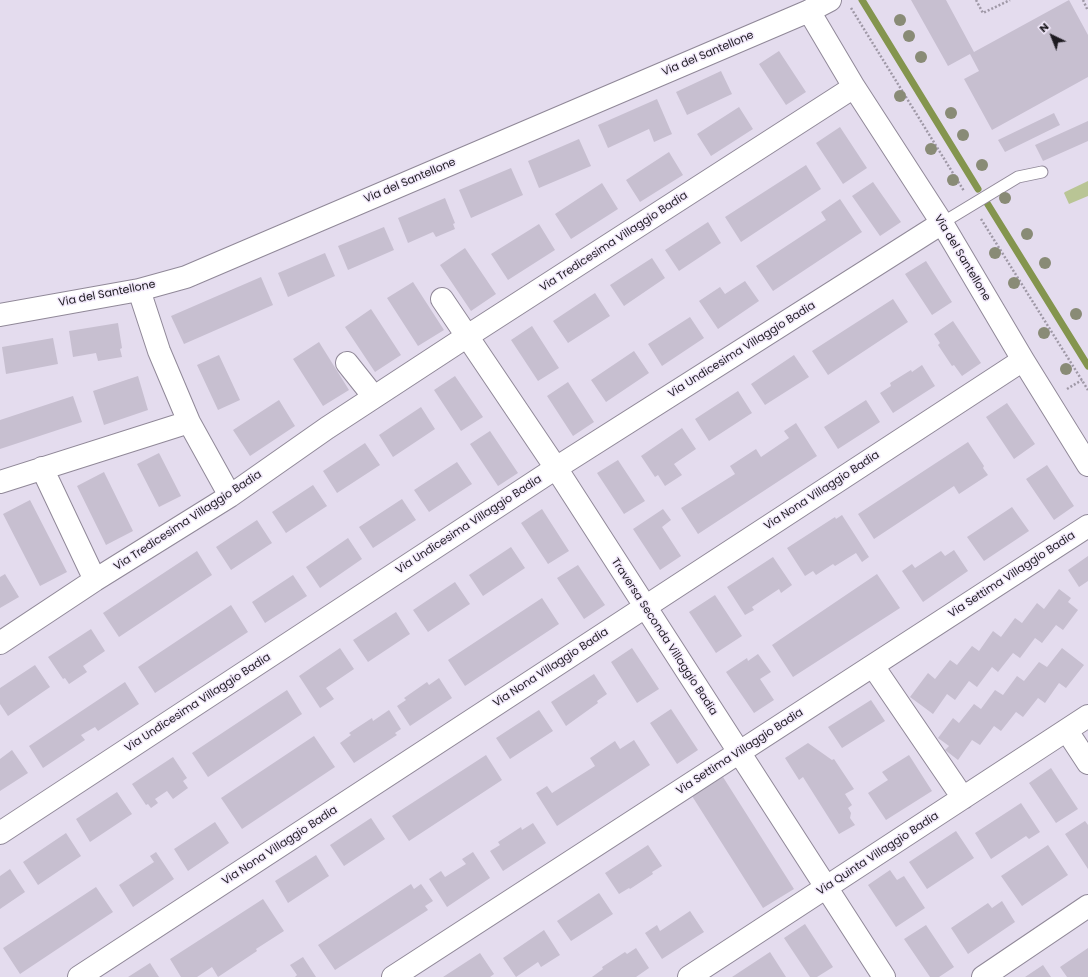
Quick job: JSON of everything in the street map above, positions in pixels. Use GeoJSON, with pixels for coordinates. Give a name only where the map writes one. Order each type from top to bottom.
{"type":"FeatureCollection","features":[{"type":"Feature","properties":{"kind":"street","name":"Via del Santellone"},"geometry":{"type":"LineString","coordinates":[[0,315],[139,290],[186,277],[809,11],[830,0]]}},
{"type":"Feature","properties":{"kind":"street","name":"Via del Santellone"},"geometry":{"type":"LineString","coordinates":[[809,11],[854,87],[942,223],[1023,360],[1088,465]]}},
{"type":"Feature","properties":{"kind":"street","name":"Via Tredicesima Villaggio Badia"},"geometry":{"type":"LineString","coordinates":[[0,643],[95,580],[230,496],[374,397],[854,87]]}},
{"type":"Feature","properties":{"kind":"street","name":"Via Undicesima Villaggio Badia"},"geometry":{"type":"LineString","coordinates":[[0,833],[556,468],[942,223]]}},
{"type":"Feature","properties":{"kind":"street"},"geometry":{"type":"LineString","coordinates":[[139,290],[159,351],[189,422],[230,496]]}},
{"type":"Feature","properties":{"kind":"street","name":"Traversa Seconda Villaggio Badia"},"geometry":{"type":"LineString","coordinates":[[442,299],[466,337],[556,468],[884,977]]}},
{"type":"Feature","properties":{"kind":"street","name":"Via Nona Villaggio Badia"},"geometry":{"type":"LineString","coordinates":[[79,977],[1023,360]]}},
{"type":"Feature","properties":{"kind":"street"},"geometry":{"type":"LineString","coordinates":[[347,363],[374,397]]}},
{"type":"Feature","properties":{"kind":"street"},"geometry":{"type":"LineString","coordinates":[[0,482],[189,422]]}},
{"type":"Feature","properties":{"kind":"street"},"geometry":{"type":"LineString","coordinates":[[42,468],[95,580]]}},
{"type":"Feature","properties":{"kind":"street","name":"Via Settima Villaggio Badia"},"geometry":{"type":"LineString","coordinates":[[393,977],[1088,526]]}},
{"type":"Feature","properties":{"kind":"street"},"geometry":{"type":"LineString","coordinates":[[873,666],[963,798]]}},
{"type":"Feature","properties":{"kind":"street","name":"Via Quinta Villaggio Badia"},"geometry":{"type":"LineString","coordinates":[[689,977],[1088,716]]}},
{"type":"Feature","properties":{"kind":"street"},"geometry":{"type":"LineString","coordinates":[[1067,731],[1088,763]]}},
{"type":"Feature","properties":{"kind":"street"},"geometry":{"type":"LineString","coordinates":[[983,977],[1088,906]]}},
{"type":"Feature","properties":{"kind":"lane"},"geometry":{"type":"LineString","coordinates":[[942,223],[1018,177],[1042,172]]}},
{"type":"Feature","properties":{"kind":"path"},"geometry":{"type":"LineString","coordinates":[[976,0],[984,13],[1010,0]]}},
{"type":"Feature","properties":{"kind":"path"},"geometry":{"type":"LineString","coordinates":[[1083,0],[1088,11]]}},
{"type":"Feature","properties":{"kind":"green space"},"geometry":{"type":"Polygon","coordinates":[[[1088,181],[1088,196],[1069,204],[1064,193],[1088,181]]]}},
{"type":"Feature","properties":{"kind":"building"},"geometry":{"type":"Polygon","coordinates":[[[911,0],[946,0],[974,52],[1069,0],[1088,35],[1088,77],[992,130],[964,79],[979,71],[970,54],[948,66],[911,0]]]}},
{"type":"Feature","properties":{"kind":"building"},"geometry":{"type":"Polygon","coordinates":[[[779,51],[806,92],[786,105],[759,64],[779,51]]]}},
{"type":"Feature","properties":{"kind":"building"},"geometry":{"type":"Polygon","coordinates":[[[721,71],[732,94],[687,115],[676,92],[721,71]]]}},
{"type":"Feature","properties":{"kind":"building"},"geometry":{"type":"Polygon","coordinates":[[[657,99],[672,134],[654,142],[649,129],[608,148],[598,125],[657,99]]]}},
{"type":"Feature","properties":{"kind":"building"},"geometry":{"type":"Polygon","coordinates":[[[739,107],[753,129],[711,156],[697,134],[739,107]]]}},
{"type":"Feature","properties":{"kind":"building"},"geometry":{"type":"Polygon","coordinates":[[[1054,113],[1060,125],[1005,152],[998,140],[1054,113]]]}},
{"type":"Feature","properties":{"kind":"building"},"geometry":{"type":"Polygon","coordinates":[[[1088,121],[1088,141],[1043,161],[1035,145],[1088,121]]]}},
{"type":"Feature","properties":{"kind":"building"},"geometry":{"type":"Polygon","coordinates":[[[840,127],[867,168],[843,184],[816,143],[840,127]]]}},
{"type":"Feature","properties":{"kind":"building"},"geometry":{"type":"Polygon","coordinates":[[[579,139],[591,166],[539,188],[528,161],[579,139]]]}},
{"type":"Feature","properties":{"kind":"building"},"geometry":{"type":"Polygon","coordinates":[[[669,152],[683,175],[640,202],[626,180],[669,152]]]}},
{"type":"Feature","properties":{"kind":"building"},"geometry":{"type":"Polygon","coordinates":[[[806,165],[821,189],[741,242],[725,217],[806,165]]]}},
{"type":"Feature","properties":{"kind":"building"},"geometry":{"type":"Polygon","coordinates":[[[511,168],[523,195],[471,218],[459,190],[511,168]]]}},
{"type":"Feature","properties":{"kind":"building"},"geometry":{"type":"Polygon","coordinates":[[[873,182],[901,222],[880,236],[852,196],[873,182]]]}},
{"type":"Feature","properties":{"kind":"building"},"geometry":{"type":"Polygon","coordinates":[[[602,183],[618,209],[571,239],[555,214],[602,183]]]}},
{"type":"Feature","properties":{"kind":"building"},"geometry":{"type":"Polygon","coordinates":[[[445,198],[455,223],[453,224],[455,229],[436,237],[433,232],[408,243],[398,218],[445,198]]]}},
{"type":"Feature","properties":{"kind":"building"},"geometry":{"type":"Polygon","coordinates":[[[840,199],[862,232],[773,291],[756,266],[826,220],[821,212],[840,199]]]}},
{"type":"Feature","properties":{"kind":"building"},"geometry":{"type":"Polygon","coordinates":[[[708,222],[721,243],[679,271],[665,250],[708,222]]]}},
{"type":"Feature","properties":{"kind":"building"},"geometry":{"type":"Polygon","coordinates":[[[539,224],[555,250],[508,280],[491,254],[539,224]]]}},
{"type":"Feature","properties":{"kind":"building"},"geometry":{"type":"Polygon","coordinates":[[[384,227],[394,250],[348,270],[338,246],[384,227]]]}},
{"type":"Feature","properties":{"kind":"building"},"geometry":{"type":"Polygon","coordinates":[[[465,248],[496,294],[471,311],[440,265],[465,248]]]}},
{"type":"Feature","properties":{"kind":"building"},"geometry":{"type":"Polygon","coordinates":[[[325,253],[335,276],[288,297],[278,273],[325,253]]]}},
{"type":"Feature","properties":{"kind":"building"},"geometry":{"type":"Polygon","coordinates":[[[652,258],[665,278],[624,306],[610,285],[652,258]]]}},
{"type":"Feature","properties":{"kind":"building"},"geometry":{"type":"Polygon","coordinates":[[[926,261],[952,302],[932,315],[905,274],[926,261]]]}},
{"type":"Feature","properties":{"kind":"building"},"geometry":{"type":"Polygon","coordinates":[[[261,277],[273,305],[184,344],[171,316],[261,277]]]}},
{"type":"Feature","properties":{"kind":"building"},"geometry":{"type":"Polygon","coordinates":[[[745,281],[759,301],[718,329],[699,301],[720,287],[725,294],[745,281]]]}},
{"type":"Feature","properties":{"kind":"building"},"geometry":{"type":"Polygon","coordinates":[[[413,282],[444,330],[418,346],[387,298],[413,282]]]}},
{"type":"Feature","properties":{"kind":"building"},"geometry":{"type":"Polygon","coordinates":[[[595,293],[610,316],[568,343],[553,321],[595,293]]]}},
{"type":"Feature","properties":{"kind":"building"},"geometry":{"type":"Polygon","coordinates":[[[893,299],[908,322],[828,375],[812,351],[893,299]]]}},
{"type":"Feature","properties":{"kind":"building"},"geometry":{"type":"Polygon","coordinates":[[[371,309],[401,355],[375,372],[345,327],[371,309]]]}},
{"type":"Feature","properties":{"kind":"building"},"geometry":{"type":"Polygon","coordinates":[[[690,317],[704,338],[662,366],[648,344],[690,317]]]}},
{"type":"Feature","properties":{"kind":"building"},"geometry":{"type":"Polygon","coordinates":[[[953,321],[981,363],[962,376],[954,365],[952,366],[938,345],[940,343],[934,334],[953,321]]]}},
{"type":"Feature","properties":{"kind":"building"},"geometry":{"type":"Polygon","coordinates":[[[118,323],[122,357],[98,361],[96,353],[73,357],[69,331],[118,323]]]}},
{"type":"Feature","properties":{"kind":"building"},"geometry":{"type":"Polygon","coordinates":[[[532,326],[559,368],[538,381],[511,340],[532,326]]]}},
{"type":"Feature","properties":{"kind":"building"},"geometry":{"type":"Polygon","coordinates":[[[53,338],[58,364],[6,374],[2,347],[53,338]]]}},
{"type":"Feature","properties":{"kind":"building"},"geometry":{"type":"Polygon","coordinates":[[[319,342],[349,390],[323,406],[293,359],[319,342]]]}},
{"type":"Feature","properties":{"kind":"building"},"geometry":{"type":"Polygon","coordinates":[[[634,351],[649,373],[606,402],[591,380],[634,351]]]}},
{"type":"Feature","properties":{"kind":"building"},"geometry":{"type":"Polygon","coordinates":[[[219,355],[240,400],[218,410],[197,365],[219,355]]]}},
{"type":"Feature","properties":{"kind":"building"},"geometry":{"type":"Polygon","coordinates":[[[794,355],[809,377],[765,405],[751,384],[794,355]]]}},
{"type":"Feature","properties":{"kind":"building"},"geometry":{"type":"Polygon","coordinates":[[[922,365],[935,386],[893,413],[880,393],[891,386],[890,383],[922,365]]]}},
{"type":"Feature","properties":{"kind":"building"},"geometry":{"type":"Polygon","coordinates":[[[138,376],[148,410],[104,425],[93,391],[138,376]]]}},
{"type":"Feature","properties":{"kind":"building"},"geometry":{"type":"Polygon","coordinates":[[[455,376],[483,417],[461,431],[434,390],[455,376]]]}},
{"type":"Feature","properties":{"kind":"building"},"geometry":{"type":"Polygon","coordinates":[[[568,382],[594,422],[573,436],[547,396],[568,382]]]}},
{"type":"Feature","properties":{"kind":"building"},"geometry":{"type":"Polygon","coordinates":[[[738,391],[752,413],[709,441],[695,419],[738,391]]]}},
{"type":"Feature","properties":{"kind":"building"},"geometry":{"type":"Polygon","coordinates":[[[73,396],[82,422],[0,449],[0,420],[73,396]]]}},
{"type":"Feature","properties":{"kind":"building"},"geometry":{"type":"Polygon","coordinates":[[[279,400],[295,426],[250,456],[233,430],[279,400]]]}},
{"type":"Feature","properties":{"kind":"building"},"geometry":{"type":"Polygon","coordinates":[[[866,400],[880,422],[838,449],[824,427],[866,400]]]}},
{"type":"Feature","properties":{"kind":"building"},"geometry":{"type":"Polygon","coordinates":[[[1007,403],[1035,444],[1014,459],[986,417],[1007,403]]]}},
{"type":"Feature","properties":{"kind":"building"},"geometry":{"type":"Polygon","coordinates":[[[421,407],[435,429],[393,457],[379,435],[421,407]]]}},
{"type":"Feature","properties":{"kind":"building"},"geometry":{"type":"Polygon","coordinates":[[[796,423],[817,456],[698,534],[681,508],[735,474],[730,466],[756,449],[761,457],[789,438],[784,431],[796,423]]]}},
{"type":"Feature","properties":{"kind":"building"},"geometry":{"type":"Polygon","coordinates":[[[682,428],[696,449],[674,464],[682,475],[665,486],[658,475],[655,477],[641,456],[682,428]]]}},
{"type":"Feature","properties":{"kind":"building"},"geometry":{"type":"Polygon","coordinates":[[[490,431],[518,473],[498,486],[470,444],[490,431]]]}},
{"type":"Feature","properties":{"kind":"building"},"geometry":{"type":"Polygon","coordinates":[[[968,442],[984,466],[983,468],[988,475],[959,494],[954,486],[874,539],[858,514],[968,442]]]}},
{"type":"Feature","properties":{"kind":"building"},"geometry":{"type":"Polygon","coordinates":[[[365,443],[380,465],[337,493],[323,471],[365,443]]]}},
{"type":"Feature","properties":{"kind":"building"},"geometry":{"type":"Polygon","coordinates":[[[159,453],[181,496],[159,507],[137,464],[159,453]]]}},
{"type":"Feature","properties":{"kind":"building"},"geometry":{"type":"Polygon","coordinates":[[[618,460],[645,501],[624,514],[597,473],[618,460]]]}},
{"type":"Feature","properties":{"kind":"building"},"geometry":{"type":"Polygon","coordinates":[[[457,462],[472,484],[429,512],[414,490],[457,462]]]}},
{"type":"Feature","properties":{"kind":"building"},"geometry":{"type":"Polygon","coordinates":[[[1047,465],[1074,506],[1054,520],[1026,479],[1047,465]]]}},
{"type":"Feature","properties":{"kind":"building"},"geometry":{"type":"Polygon","coordinates":[[[104,472],[133,531],[106,545],[77,486],[104,472]]]}},
{"type":"Feature","properties":{"kind":"building"},"geometry":{"type":"Polygon","coordinates":[[[313,485],[327,506],[286,533],[272,512],[313,485]]]}},
{"type":"Feature","properties":{"kind":"building"},"geometry":{"type":"Polygon","coordinates":[[[402,499],[416,520],[373,548],[359,527],[402,499]]]}},
{"type":"Feature","properties":{"kind":"building"},"geometry":{"type":"Polygon","coordinates":[[[30,500],[67,572],[40,586],[3,514],[30,500]]]}},
{"type":"Feature","properties":{"kind":"building"},"geometry":{"type":"Polygon","coordinates":[[[1012,507],[1029,531],[984,561],[967,537],[1012,507]]]}},
{"type":"Feature","properties":{"kind":"building"},"geometry":{"type":"Polygon","coordinates":[[[542,509],[569,551],[548,564],[521,523],[542,509]]]}},
{"type":"Feature","properties":{"kind":"building"},"geometry":{"type":"Polygon","coordinates":[[[663,509],[671,520],[662,527],[681,556],[660,570],[633,529],[663,509]]]}},
{"type":"Feature","properties":{"kind":"building"},"geometry":{"type":"Polygon","coordinates":[[[842,515],[869,557],[862,562],[856,553],[835,566],[833,564],[816,575],[813,571],[805,576],[787,548],[835,517],[836,519],[842,515]]]}},
{"type":"Feature","properties":{"kind":"building"},"geometry":{"type":"Polygon","coordinates":[[[257,520],[272,543],[231,570],[216,547],[257,520]]]}},
{"type":"Feature","properties":{"kind":"building"},"geometry":{"type":"Polygon","coordinates":[[[348,538],[362,559],[320,588],[306,567],[348,538]]]}},
{"type":"Feature","properties":{"kind":"building"},"geometry":{"type":"Polygon","coordinates":[[[511,547],[525,568],[483,596],[469,575],[511,547]]]}},
{"type":"Feature","properties":{"kind":"building"},"geometry":{"type":"Polygon","coordinates":[[[954,550],[968,571],[923,602],[902,571],[912,564],[915,568],[941,551],[945,556],[954,550]]]}},
{"type":"Feature","properties":{"kind":"building"},"geometry":{"type":"Polygon","coordinates":[[[197,551],[212,575],[119,637],[103,613],[197,551]]]}},
{"type":"Feature","properties":{"kind":"building"},"geometry":{"type":"Polygon","coordinates":[[[1088,556],[1088,581],[1079,587],[1068,570],[1088,556]]]}},
{"type":"Feature","properties":{"kind":"building"},"geometry":{"type":"Polygon","coordinates":[[[773,557],[792,585],[781,593],[779,589],[752,607],[754,610],[745,615],[727,587],[773,557]]]}},
{"type":"Feature","properties":{"kind":"building"},"geometry":{"type":"Polygon","coordinates":[[[578,565],[605,605],[584,619],[557,578],[578,565]]]}},
{"type":"Feature","properties":{"kind":"building"},"geometry":{"type":"Polygon","coordinates":[[[5,574],[19,597],[0,608],[0,577],[5,574]]]}},
{"type":"Feature","properties":{"kind":"building"},"geometry":{"type":"Polygon","coordinates":[[[877,574],[900,608],[793,677],[772,645],[877,574]]]}},
{"type":"Feature","properties":{"kind":"building"},"geometry":{"type":"Polygon","coordinates":[[[293,575],[307,596],[265,623],[252,602],[293,575]]]}},
{"type":"Feature","properties":{"kind":"building"},"geometry":{"type":"Polygon","coordinates":[[[455,582],[470,604],[428,632],[413,610],[455,582]]]}},
{"type":"Feature","properties":{"kind":"building"},"geometry":{"type":"Polygon","coordinates":[[[1059,589],[1071,598],[1068,602],[1078,610],[1063,630],[1056,625],[1042,643],[1035,638],[1020,658],[1013,653],[998,672],[992,667],[977,687],[969,681],[955,700],[947,694],[933,714],[910,697],[928,673],[935,679],[950,660],[957,665],[972,646],[979,651],[993,631],[1001,637],[1015,618],[1022,623],[1037,603],[1044,609],[1059,589]]]}},
{"type":"Feature","properties":{"kind":"building"},"geometry":{"type":"Polygon","coordinates":[[[715,595],[742,636],[716,653],[689,612],[715,595]]]}},
{"type":"Feature","properties":{"kind":"building"},"geometry":{"type":"Polygon","coordinates":[[[542,598],[559,624],[465,686],[448,660],[542,598]]]}},
{"type":"Feature","properties":{"kind":"building"},"geometry":{"type":"Polygon","coordinates":[[[231,605],[248,632],[155,693],[138,667],[231,605]]]}},
{"type":"Feature","properties":{"kind":"building"},"geometry":{"type":"Polygon","coordinates":[[[396,612],[410,634],[368,662],[353,640],[396,612]]]}},
{"type":"Feature","properties":{"kind":"building"},"geometry":{"type":"Polygon","coordinates":[[[91,629],[105,651],[83,666],[87,672],[69,684],[65,678],[63,679],[48,657],[91,629]]]}},
{"type":"Feature","properties":{"kind":"building"},"geometry":{"type":"Polygon","coordinates":[[[340,648],[354,669],[326,688],[334,699],[320,708],[299,676],[340,648]]]}},
{"type":"Feature","properties":{"kind":"building"},"geometry":{"type":"Polygon","coordinates":[[[632,648],[659,689],[637,703],[611,662],[632,648]]]}},
{"type":"Feature","properties":{"kind":"building"},"geometry":{"type":"Polygon","coordinates":[[[1062,648],[1084,665],[1066,688],[1059,683],[1045,703],[1038,698],[1023,717],[1016,712],[1001,731],[994,726],[980,745],[972,740],[958,760],[945,750],[949,746],[938,738],[953,718],[959,723],[974,704],[981,709],[995,690],[1003,695],[1017,676],[1024,681],[1039,662],[1047,667],[1062,648]]]}},
{"type":"Feature","properties":{"kind":"building"},"geometry":{"type":"Polygon","coordinates":[[[758,654],[771,672],[760,679],[774,700],[754,713],[726,672],[747,658],[748,661],[758,654]]]}},
{"type":"Feature","properties":{"kind":"building"},"geometry":{"type":"Polygon","coordinates":[[[35,665],[50,687],[8,716],[0,704],[0,688],[35,665]]]}},
{"type":"Feature","properties":{"kind":"building"},"geometry":{"type":"Polygon","coordinates":[[[594,674],[607,694],[597,701],[598,703],[566,726],[551,702],[594,674]]]}},
{"type":"Feature","properties":{"kind":"building"},"geometry":{"type":"Polygon","coordinates":[[[439,678],[452,698],[410,726],[397,706],[406,700],[404,698],[427,682],[429,685],[439,678]]]}},
{"type":"Feature","properties":{"kind":"building"},"geometry":{"type":"Polygon","coordinates":[[[125,682],[139,704],[98,731],[95,727],[81,735],[85,740],[43,768],[29,746],[125,682]]]}},
{"type":"Feature","properties":{"kind":"building"},"geometry":{"type":"Polygon","coordinates":[[[287,690],[302,714],[208,777],[192,753],[287,690]]]}},
{"type":"Feature","properties":{"kind":"building"},"geometry":{"type":"Polygon","coordinates":[[[871,700],[885,721],[842,748],[828,727],[871,700]]]}},
{"type":"Feature","properties":{"kind":"building"},"geometry":{"type":"Polygon","coordinates":[[[671,709],[698,750],[677,764],[650,723],[671,709]]]}},
{"type":"Feature","properties":{"kind":"building"},"geometry":{"type":"Polygon","coordinates":[[[389,710],[401,729],[395,733],[397,735],[354,763],[340,743],[351,735],[349,733],[372,718],[373,721],[389,710]]]}},
{"type":"Feature","properties":{"kind":"building"},"geometry":{"type":"Polygon","coordinates":[[[539,710],[553,731],[510,759],[496,738],[539,710]]]}},
{"type":"Feature","properties":{"kind":"building"},"geometry":{"type":"Polygon","coordinates":[[[314,736],[335,767],[242,829],[221,798],[314,736]]]}},
{"type":"Feature","properties":{"kind":"building"},"geometry":{"type":"Polygon","coordinates":[[[634,740],[650,765],[557,826],[536,793],[547,786],[552,793],[595,766],[590,758],[615,741],[620,749],[634,740]]]}},
{"type":"Feature","properties":{"kind":"building"},"geometry":{"type":"Polygon","coordinates":[[[808,743],[832,760],[834,759],[854,789],[845,794],[852,805],[848,808],[851,813],[850,818],[855,825],[839,834],[803,777],[799,780],[785,758],[808,743]]]}},
{"type":"Feature","properties":{"kind":"building"},"geometry":{"type":"Polygon","coordinates":[[[12,750],[28,773],[0,791],[0,759],[12,750]]]}},
{"type":"Feature","properties":{"kind":"building"},"geometry":{"type":"Polygon","coordinates":[[[486,755],[502,780],[409,841],[392,816],[486,755]]]}},
{"type":"Feature","properties":{"kind":"building"},"geometry":{"type":"Polygon","coordinates":[[[909,755],[932,791],[886,820],[868,793],[888,780],[882,772],[909,755]]]}},
{"type":"Feature","properties":{"kind":"building"},"geometry":{"type":"Polygon","coordinates":[[[173,757],[187,778],[183,781],[188,788],[173,799],[167,791],[155,799],[158,803],[151,808],[148,804],[146,805],[132,784],[173,757]]]}},
{"type":"Feature","properties":{"kind":"building"},"geometry":{"type":"Polygon","coordinates":[[[1051,768],[1078,809],[1056,823],[1029,783],[1051,768]]]}},
{"type":"Feature","properties":{"kind":"building"},"geometry":{"type":"Polygon","coordinates":[[[723,777],[794,889],[763,908],[692,796],[723,777]]]}},
{"type":"Feature","properties":{"kind":"building"},"geometry":{"type":"Polygon","coordinates":[[[117,792],[132,814],[90,842],[76,819],[117,792]]]}},
{"type":"Feature","properties":{"kind":"building"},"geometry":{"type":"Polygon","coordinates":[[[1021,803],[1040,832],[1029,839],[1026,836],[991,859],[975,833],[1021,803]]]}},
{"type":"Feature","properties":{"kind":"building"},"geometry":{"type":"Polygon","coordinates":[[[371,818],[385,839],[344,866],[330,845],[371,818]]]}},
{"type":"Feature","properties":{"kind":"building"},"geometry":{"type":"Polygon","coordinates":[[[1085,821],[1088,825],[1088,869],[1065,834],[1085,821]]]}},
{"type":"Feature","properties":{"kind":"building"},"geometry":{"type":"Polygon","coordinates":[[[215,822],[229,843],[188,871],[174,849],[215,822]]]}},
{"type":"Feature","properties":{"kind":"building"},"geometry":{"type":"Polygon","coordinates":[[[533,823],[546,843],[503,871],[490,851],[500,845],[498,842],[521,827],[522,830],[533,823]]]}},
{"type":"Feature","properties":{"kind":"building"},"geometry":{"type":"Polygon","coordinates":[[[956,831],[974,858],[927,889],[909,862],[956,831]]]}},
{"type":"Feature","properties":{"kind":"building"},"geometry":{"type":"Polygon","coordinates":[[[66,833],[81,856],[38,885],[23,862],[66,833]]]}},
{"type":"Feature","properties":{"kind":"building"},"geometry":{"type":"Polygon","coordinates":[[[648,845],[662,866],[652,872],[653,874],[630,889],[629,888],[619,894],[605,873],[648,845]]]}},
{"type":"Feature","properties":{"kind":"building"},"geometry":{"type":"Polygon","coordinates":[[[1048,845],[1068,875],[1022,906],[1001,876],[1048,845]]]}},
{"type":"Feature","properties":{"kind":"building"},"geometry":{"type":"Polygon","coordinates":[[[156,852],[174,879],[133,907],[119,885],[154,862],[150,856],[156,852]]]}},
{"type":"Feature","properties":{"kind":"building"},"geometry":{"type":"Polygon","coordinates":[[[473,852],[490,878],[447,907],[429,879],[441,871],[445,877],[466,864],[462,859],[473,852]]]}},
{"type":"Feature","properties":{"kind":"building"},"geometry":{"type":"Polygon","coordinates":[[[316,855],[329,876],[288,903],[275,881],[316,855]]]}},
{"type":"Feature","properties":{"kind":"building"},"geometry":{"type":"Polygon","coordinates":[[[10,869],[25,892],[0,909],[0,876],[10,869]]]}},
{"type":"Feature","properties":{"kind":"building"},"geometry":{"type":"Polygon","coordinates":[[[890,870],[897,880],[904,876],[925,908],[896,927],[868,885],[890,870]]]}},
{"type":"Feature","properties":{"kind":"building"},"geometry":{"type":"Polygon","coordinates":[[[411,884],[414,889],[421,884],[433,901],[425,906],[428,910],[335,970],[318,945],[411,884]]]}},
{"type":"Feature","properties":{"kind":"building"},"geometry":{"type":"Polygon","coordinates":[[[96,887],[113,912],[20,974],[3,948],[96,887]]]}},
{"type":"Feature","properties":{"kind":"building"},"geometry":{"type":"Polygon","coordinates":[[[599,893],[613,914],[571,941],[557,921],[599,893]]]}},
{"type":"Feature","properties":{"kind":"building"},"geometry":{"type":"Polygon","coordinates":[[[263,899],[284,931],[256,949],[257,951],[218,977],[212,967],[197,977],[181,977],[170,959],[263,899]]]}},
{"type":"Feature","properties":{"kind":"building"},"geometry":{"type":"Polygon","coordinates":[[[1002,901],[1015,922],[968,954],[951,928],[988,903],[992,908],[1002,901]]]}},
{"type":"Feature","properties":{"kind":"building"},"geometry":{"type":"Polygon","coordinates":[[[690,911],[704,932],[662,959],[645,933],[657,925],[660,931],[690,911]]]}},
{"type":"Feature","properties":{"kind":"building"},"geometry":{"type":"Polygon","coordinates":[[[805,924],[833,967],[817,977],[810,977],[784,938],[805,924]]]}},
{"type":"Feature","properties":{"kind":"building"},"geometry":{"type":"Polygon","coordinates":[[[926,925],[954,967],[939,977],[930,977],[904,939],[926,925]]]}},
{"type":"Feature","properties":{"kind":"building"},"geometry":{"type":"Polygon","coordinates":[[[544,930],[560,955],[541,967],[538,962],[516,977],[503,958],[544,930]]]}},
{"type":"Feature","properties":{"kind":"building"},"geometry":{"type":"Polygon","coordinates":[[[636,948],[649,968],[636,977],[592,977],[603,969],[602,967],[625,952],[627,954],[636,948]]]}},
{"type":"Feature","properties":{"kind":"building"},"geometry":{"type":"Polygon","coordinates":[[[1088,948],[1088,977],[1067,977],[1060,967],[1088,948]]]}},
{"type":"Feature","properties":{"kind":"building"},"geometry":{"type":"Polygon","coordinates":[[[770,952],[786,977],[732,977],[770,952]]]}},
{"type":"Feature","properties":{"kind":"building"},"geometry":{"type":"Polygon","coordinates":[[[480,953],[494,974],[490,977],[443,977],[480,953]]]}},
{"type":"Feature","properties":{"kind":"building"},"geometry":{"type":"Polygon","coordinates":[[[303,957],[316,977],[295,977],[297,975],[290,965],[303,957]]]}},
{"type":"Feature","properties":{"kind":"building"},"geometry":{"type":"Polygon","coordinates":[[[150,963],[159,977],[128,977],[150,963]]]}},
{"type":"Feature","properties":{"kind":"building"},"geometry":{"type":"Polygon","coordinates":[[[1043,965],[1051,977],[1025,977],[1043,965]]]}},
{"type":"Feature","properties":{"kind":"waterway"},"geometry":{"type":"LineString","coordinates":[[862,0],[978,189]]}},
{"type":"Feature","properties":{"kind":"waterway"},"geometry":{"type":"LineString","coordinates":[[987,203],[1088,366]]}}]}
